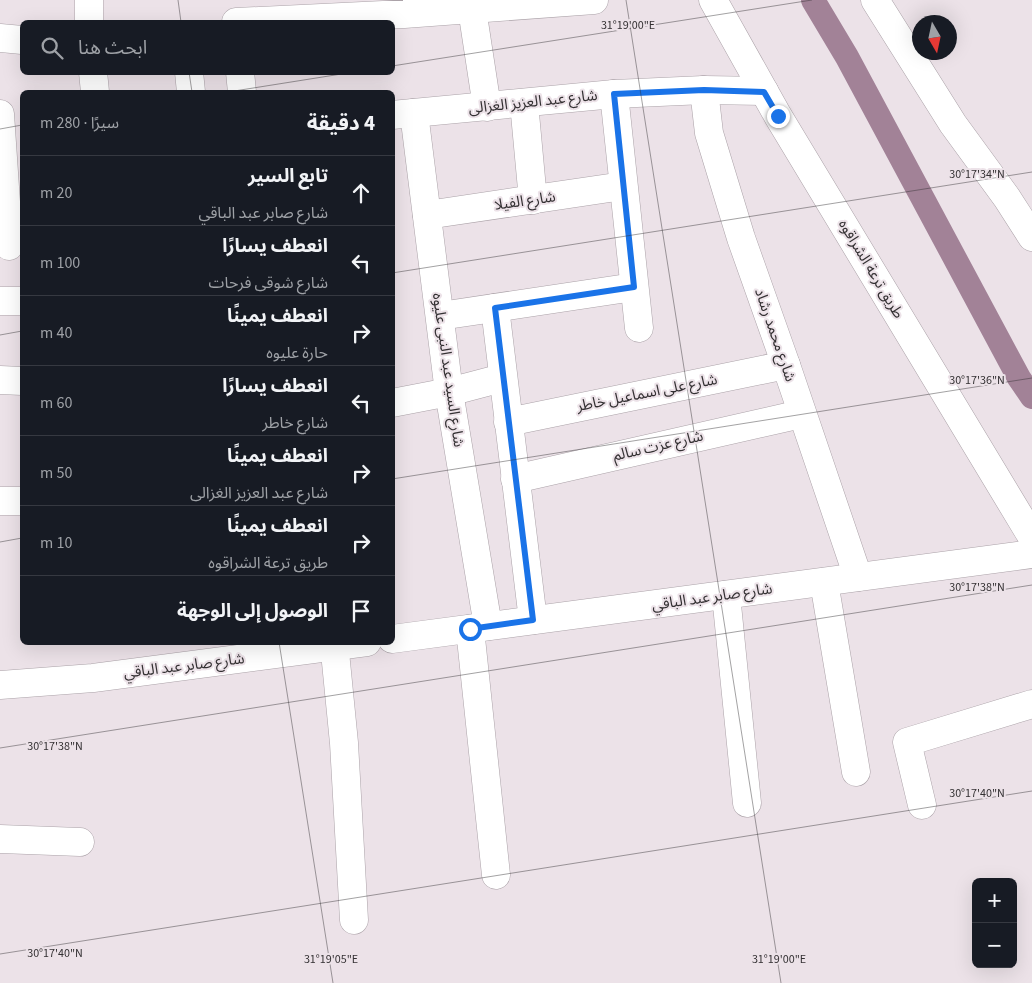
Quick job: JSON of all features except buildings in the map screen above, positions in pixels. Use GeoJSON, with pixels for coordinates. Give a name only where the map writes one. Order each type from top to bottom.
{"type":"FeatureCollection","features":[{"type":"Feature","properties":{"kind":"street"},"geometry":{"type":"LineString","coordinates":[[89,0],[89,20]]}},
{"type":"Feature","properties":{"kind":"street"},"geometry":{"type":"LineString","coordinates":[[272,20],[594,0]]}},
{"type":"Feature","properties":{"kind":"street","name":"طريق ترعة الشراقوه"},"geometry":{"type":"LineString","coordinates":[[713,0],[764,92],[1032,537]]}},
{"type":"Feature","properties":{"kind":"street"},"geometry":{"type":"LineString","coordinates":[[875,0],[952,124],[1032,237]]}},
{"type":"Feature","properties":{"kind":"street"},"geometry":{"type":"LineString","coordinates":[[472,9],[487,107]]}},
{"type":"Feature","properties":{"kind":"street"},"geometry":{"type":"LineString","coordinates":[[0,38],[20,40]]}},
{"type":"Feature","properties":{"kind":"street"},"geometry":{"type":"LineString","coordinates":[[93,75],[95,90]]}},
{"type":"Feature","properties":{"kind":"street"},"geometry":{"type":"LineString","coordinates":[[189,75],[191,90]]}},
{"type":"Feature","properties":{"kind":"street"},"geometry":{"type":"LineString","coordinates":[[240,75],[242,90]]}},
{"type":"Feature","properties":{"kind":"street","name":"شارع عبد العزيز الغزالى"},"geometry":{"type":"LineString","coordinates":[[403,114],[614,94],[704,90],[764,92]]}},
{"type":"Feature","properties":{"kind":"street","name":"شارع محمد رشاد"},"geometry":{"type":"LineString","coordinates":[[704,90],[709,133],[741,238],[858,577]]}},
{"type":"Feature","properties":{"kind":"street"},"geometry":{"type":"LineString","coordinates":[[614,94],[639,328]]}},
{"type":"Feature","properties":{"kind":"street"},"geometry":{"type":"LineString","coordinates":[[524,103],[533,200]]}},
{"type":"Feature","properties":{"kind":"street"},"geometry":{"type":"LineString","coordinates":[[0,114],[11,246]]}},
{"type":"Feature","properties":{"kind":"street","name":"شارع السيد عبد النبى عليوه"},"geometry":{"type":"LineString","coordinates":[[403,114],[427,216],[479,628],[496,875]]}},
{"type":"Feature","properties":{"kind":"street","name":"شارع الفيلا"},"geometry":{"type":"LineString","coordinates":[[427,216],[623,186]]}},
{"type":"Feature","properties":{"kind":"street"},"geometry":{"type":"LineString","coordinates":[[440,316],[634,287]]}},
{"type":"Feature","properties":{"kind":"street"},"geometry":{"type":"LineString","coordinates":[[0,301],[20,301]]}},
{"type":"Feature","properties":{"kind":"street"},"geometry":{"type":"LineString","coordinates":[[495,308],[502,378],[533,620]]}},
{"type":"Feature","properties":{"kind":"street","name":"شارع على اسماعيل خاطر"},"geometry":{"type":"LineString","coordinates":[[508,422],[786,365]]}},
{"type":"Feature","properties":{"kind":"street"},"geometry":{"type":"LineString","coordinates":[[395,402],[449,392],[502,378]]}},
{"type":"Feature","properties":{"kind":"street"},"geometry":{"type":"LineString","coordinates":[[0,380],[20,381]]}},
{"type":"Feature","properties":{"kind":"street","name":"شارع عزت سالم"},"geometry":{"type":"LineString","coordinates":[[515,479],[801,414]]}},
{"type":"Feature","properties":{"kind":"street"},"geometry":{"type":"LineString","coordinates":[[0,501],[20,501]]}},
{"type":"Feature","properties":{"kind":"street","name":"شارع صابر عبد الباقي"},"geometry":{"type":"LineString","coordinates":[[395,639],[1032,554]]}},
{"type":"Feature","properties":{"kind":"street"},"geometry":{"type":"LineString","coordinates":[[824,582],[856,772]]}},
{"type":"Feature","properties":{"kind":"street"},"geometry":{"type":"LineString","coordinates":[[726,595],[747,803]]}},
{"type":"Feature","properties":{"kind":"street"},"geometry":{"type":"LineString","coordinates":[[334,645],[344,743],[354,920]]}},
{"type":"Feature","properties":{"kind":"street","name":"شارع صابر عبد الباقي"},"geometry":{"type":"LineString","coordinates":[[0,685],[93,678],[334,645]]}},
{"type":"Feature","properties":{"kind":"street"},"geometry":{"type":"LineString","coordinates":[[922,804],[906,742],[1032,704]]}},
{"type":"Feature","properties":{"kind":"street"},"geometry":{"type":"LineString","coordinates":[[0,839],[80,842]]}},
{"type":"Feature","properties":{"kind":"waterway"},"geometry":{"type":"LineString","coordinates":[[813,0],[847,57],[1019,378],[1032,397]]}},
{"type":"Feature","properties":{"kind":"route"},"geometry":{"type":"LineString","coordinates":[[470,629],[533,620],[502,378],[495,308],[634,287],[614,94],[704,90],[764,92],[778,116]]}}]}
